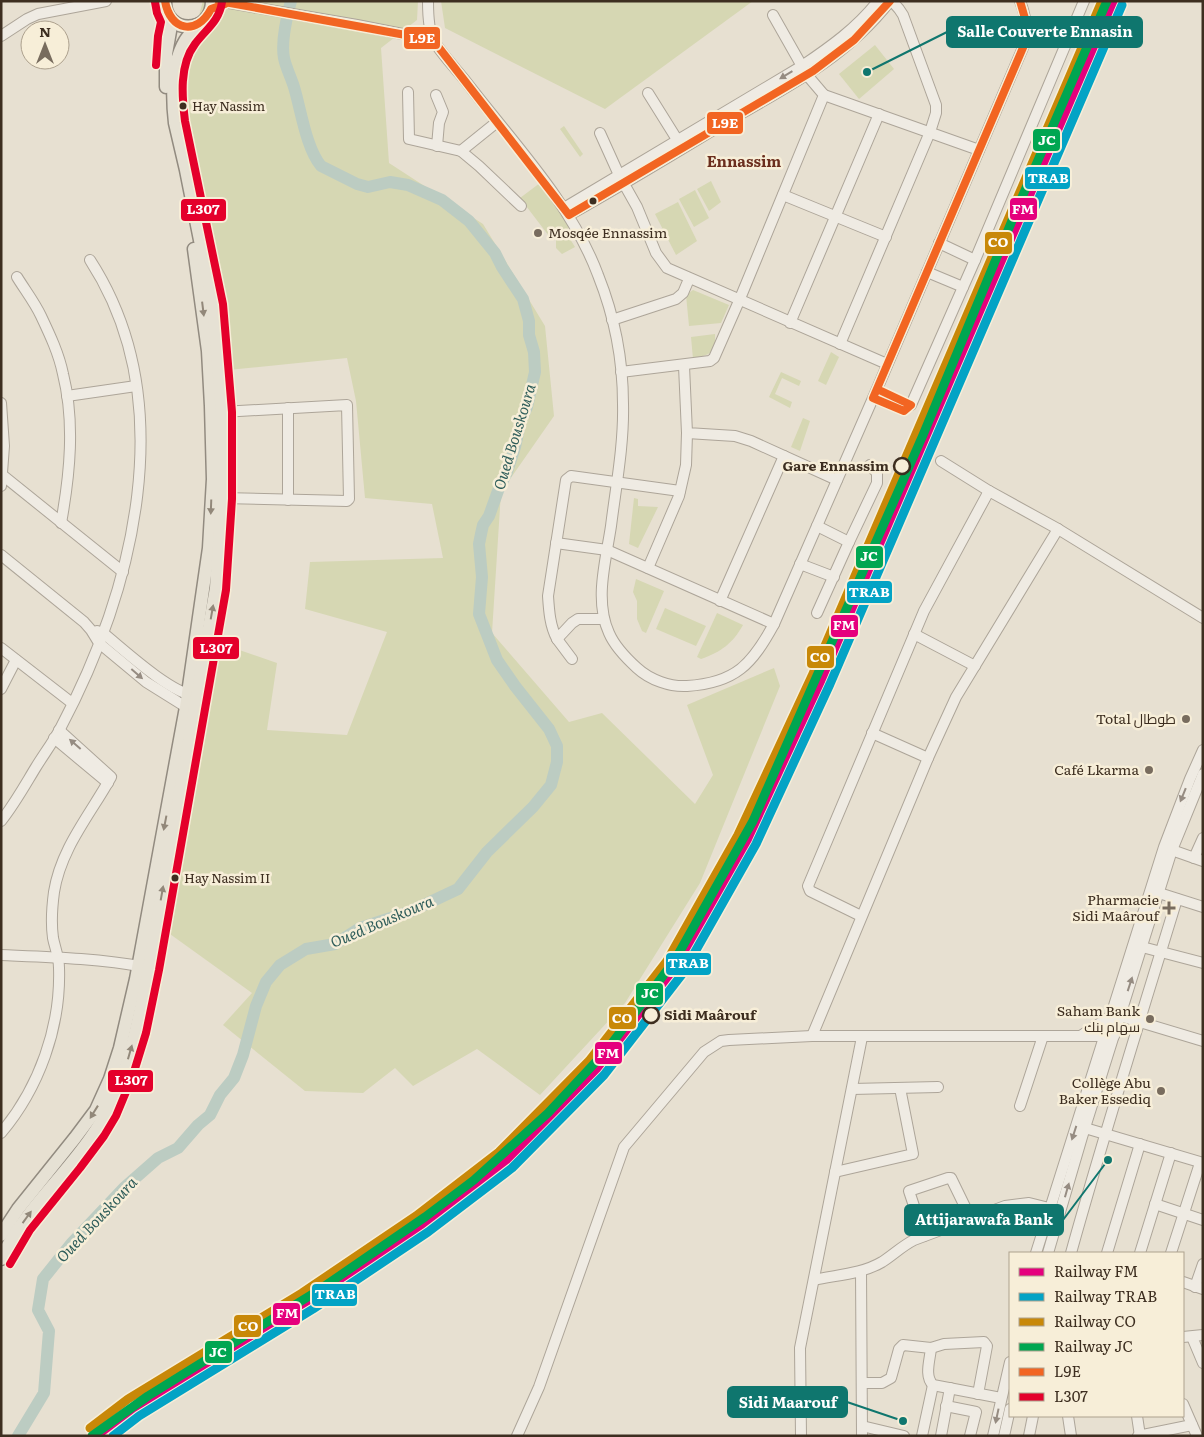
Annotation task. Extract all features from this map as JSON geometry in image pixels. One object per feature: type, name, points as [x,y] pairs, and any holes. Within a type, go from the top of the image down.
[{"type":"main road","points":[[165,1],[166,10],[172,20],[183,26],[197,25]]},
{"type":"main road","points":[[1,1259],[28,1215],[96,1131],[123,1075],[139,1019],[144,967],[192,702],[216,588],[222,498],[222,412],[216,333],[211,290],[174,112],[173,84],[179,54],[185,41],[197,25],[206,19],[216,4]]},
{"type":"main road","points":[[172,20],[166,54],[167,118],[200,281],[208,351],[211,406],[212,479],[209,548],[192,702]]},
{"type":"main road","points":[[1,1235],[18,1209],[96,1110],[110,1079],[144,967]]},
{"type":"street","points":[[1,36],[38,14],[106,1]]},
{"type":"street","points":[[428,1],[433,40],[567,212],[588,250],[598,274],[612,320],[621,372],[623,422],[602,589],[604,619],[608,633],[616,646],[640,671],[669,685],[684,686],[702,685],[719,681],[736,673],[749,662],[760,648],[774,624],[1025,43],[1027,23],[1020,1]]},
{"type":"street","points":[[622,179],[678,141],[805,70],[858,23],[878,1]]},
{"type":"street","points":[[567,212],[853,42],[891,1],[895,3],[903,15],[936,105],[936,113],[930,132],[840,344]]},
{"type":"street","points":[[910,405],[975,260],[1084,1]]},
{"type":"street","points":[[216,4],[308,16],[433,40]]},
{"type":"street","points":[[773,15],[805,70],[824,95],[979,150]]},
{"type":"street","points":[[408,92],[409,139],[461,151],[521,206]]},
{"type":"street","points":[[648,93],[678,141]]},
{"type":"street","points":[[436,95],[443,112],[439,123],[437,146]]},
{"type":"street","points":[[621,372],[705,363],[714,358],[740,301],[824,95]]},
{"type":"street","points":[[790,323],[879,114]]},
{"type":"street","points":[[461,151],[497,122]]},
{"type":"street","points":[[600,133],[638,207],[661,262],[667,268],[887,364]]},
{"type":"street","points":[[783,195],[886,237]]},
{"type":"street","points":[[939,243],[975,260]]},
{"type":"street","points":[[2,822],[57,734],[99,643],[123,572],[137,502],[140,451],[136,386],[130,349],[102,278],[90,260]]},
{"type":"street","points":[[927,272],[962,287]]},
{"type":"street","points":[[17,277],[40,314],[63,373],[70,430],[69,464],[61,523]]},
{"type":"street","points":[[612,320],[676,299],[682,293],[689,279]]},
{"type":"street","points":[[648,568],[680,491],[686,465],[687,433],[684,366]]},
{"type":"street","points":[[67,396],[136,386]]},
{"type":"street","points":[[1,403],[4,426],[2,478],[123,572]]},
{"type":"street","points":[[222,412],[347,405],[349,499],[347,501],[222,498]]},
{"type":"street","points":[[288,408],[288,500]]},
{"type":"street","points":[[687,433],[735,436],[751,441],[837,480]]},
{"type":"street","points":[[720,601],[784,456]]},
{"type":"street","points":[[941,461],[989,491],[1058,529],[1203,618]]},
{"type":"street","points":[[818,613],[877,483],[877,473],[870,465]]},
{"type":"street","points":[[572,659],[557,639],[553,630],[548,596],[568,477],[680,491]]},
{"type":"street","points":[[862,916],[810,892],[808,886],[935,587],[989,491]]},
{"type":"street","points":[[817,526],[849,542]]},
{"type":"street","points":[[812,1036],[928,758],[956,697],[1058,529]]},
{"type":"street","points":[[556,543],[607,550],[774,624]]},
{"type":"street","points":[[1,556],[92,630],[99,643],[153,687],[192,702]]},
{"type":"street","points":[[800,564],[834,577]]},
{"type":"street","points":[[557,639],[578,619],[604,619]]},
{"type":"street","points":[[92,630],[103,633],[192,702]]},
{"type":"street","points":[[914,634],[975,666]]},
{"type":"street","points":[[1,648],[72,703]]},
{"type":"street","points":[[1,690],[16,660]]},
{"type":"street","points":[[872,733],[928,758]]},
{"type":"street","points":[[1,1133],[28,1093],[46,1053],[57,1009],[59,957],[53,937],[52,915],[54,892],[60,870],[75,836],[108,783],[57,734]]},
{"type":"street","points":[[1048,1252],[1085,1128],[1115,1016],[1186,788],[1202,756]]},
{"type":"street","points":[[1081,1036],[1115,1016],[1142,947],[1159,893],[1168,849],[1203,774]]},
{"type":"street","points":[[1168,849],[1198,859],[1203,838]]},
{"type":"street","points":[[1159,893],[1203,907]]},
{"type":"street","points":[[1071,1252],[1104,1134],[1177,899]]},
{"type":"street","points":[[1142,947],[1202,961]]},
{"type":"street","points":[[1,954],[59,957],[144,967]]},
{"type":"street","points":[[1115,1016],[1203,1041]]},
{"type":"street","points":[[517,1436],[539,1387],[620,1157],[629,1139],[694,1062],[712,1045],[729,1040],[812,1036],[1109,1036]]},
{"type":"street","points":[[1020,1106],[1043,1036]]},
{"type":"street","points":[[1036,1252],[1049,1208],[1109,1036]]},
{"type":"street","points":[[800,1436],[800,1348],[862,1037]]},
{"type":"street","points":[[852,1089],[938,1087]]},
{"type":"street","points":[[836,1172],[913,1154],[900,1088]]},
{"type":"street","points":[[1085,1128],[1202,1163],[1171,1252]]},
{"type":"street","points":[[1107,1252],[1140,1144]]},
{"type":"street","points":[[1140,1252],[1171,1153]]},
{"type":"street","points":[[924,1236],[909,1191],[951,1178],[971,1218]]},
{"type":"street","points":[[814,1280],[861,1271],[882,1262],[904,1245],[1005,1206],[1029,1203],[1049,1208]]},
{"type":"street","points":[[1155,1204],[1203,1220]]},
{"type":"street","points":[[1184,1285],[1199,1288],[1203,1264]]},
{"type":"street","points":[[861,1271],[862,1431],[904,1436]]},
{"type":"street","points":[[1203,1335],[1187,1337],[1203,1363]]},
{"type":"street","points":[[862,1383],[882,1383],[891,1378],[899,1349],[903,1345],[931,1348],[944,1344],[986,1342],[987,1346],[978,1394]]},
{"type":"street","points":[[931,1348],[928,1378],[933,1385],[1001,1398]]},
{"type":"street","points":[[993,1436],[1009,1366]]},
{"type":"street","points":[[923,1436],[933,1385]]},
{"type":"street","points":[[941,1436],[950,1388]]},
{"type":"street","points":[[946,1406],[976,1412],[970,1436]]},
{"type":"street","points":[[1184,1406],[1197,1436]]},
{"type":"street","points":[[1004,1436],[1009,1414]]},
{"type":"street","points":[[1029,1436],[1033,1417]]},
{"type":"street","points":[[1068,1417],[1071,1436]]},
{"type":"street","points":[[1136,1417],[1139,1436],[1192,1425]]},
{"type":"green space","points":[[203,1],[418,1],[417,20],[381,48],[389,163],[483,224],[545,326],[554,416],[501,492],[492,633],[569,722],[602,713],[695,804],[713,775],[687,705],[774,668],[780,686],[700,883],[625,1003],[540,1095],[477,1049],[413,1086],[395,1068],[363,1093],[305,1091],[223,1025],[252,993],[163,929],[219,643],[277,663],[267,730],[347,735],[387,632],[305,609],[310,562],[443,558],[432,504],[365,498],[356,401],[347,358],[228,370],[179,88]]},
{"type":"green space","points":[[441,1],[753,1],[605,109],[445,28]]},
{"type":"green space","points":[[875,45],[894,69],[859,99],[839,74]]},
{"type":"green space","points":[[564,126],[583,154],[580,157],[560,129]]},
{"type":"green space","points":[[711,181],[721,202],[709,211],[697,189]]},
{"type":"green space","points":[[540,183],[572,225],[565,231],[575,247],[562,254],[556,248],[556,237],[552,240],[520,198]]},
{"type":"green space","points":[[695,190],[709,218],[694,227],[679,199]]},
{"type":"green space","points":[[678,202],[697,241],[676,255],[655,214]]},
{"type":"green space","points":[[693,290],[729,305],[721,323],[689,326],[686,295]]},
{"type":"green space","points":[[715,334],[714,346],[711,352],[693,359],[691,337]]},
{"type":"green space","points":[[831,352],[839,357],[826,385],[818,381]]},
{"type":"green space","points":[[781,372],[801,381],[799,386],[782,378],[775,394],[792,402],[790,408],[769,397]]},
{"type":"green space","points":[[803,418],[810,421],[800,451],[791,447]]},
{"type":"green space","points":[[634,498],[638,499],[638,506],[658,507],[638,548],[629,544]]},
{"type":"green space","points":[[636,579],[664,591],[646,633],[642,631],[637,619],[637,601],[633,592]]},
{"type":"green space","points":[[665,608],[706,626],[696,646],[656,629]]},
{"type":"green space","points":[[717,613],[743,625],[726,646],[701,659],[697,657]]},
{"type":"waterway","name":"Oued Bouskoura","points":[[18,1436],[44,1393],[49,1331],[38,1310],[43,1279],[71,1244],[125,1187],[158,1158],[178,1148],[198,1125],[210,1115],[220,1095],[234,1078],[243,1055],[256,1006],[266,982],[280,965],[306,949],[335,944],[360,928],[409,912],[458,889],[487,852],[533,807],[551,785],[557,762],[557,746],[549,729],[497,660],[479,614],[482,577],[479,544],[483,525],[489,516],[507,472],[521,420],[527,407],[535,372],[534,352],[529,335],[529,321],[523,299],[495,253],[469,221],[442,200],[408,185],[390,182],[368,187],[357,184],[321,166],[311,149],[284,58],[284,37],[291,1]]},
{"type":"rail line","name":"CO","points":[[90,1428],[128,1399],[302,1293],[416,1216],[499,1152],[589,1061],[667,961],[738,835],[812,676],[1102,1]]},
{"type":"rail line","name":"JC","points":[[92,1436],[148,1396],[319,1290],[425,1217],[474,1180],[548,1113],[606,1051],[675,960],[753,821],[923,435],[1016,211],[1107,1]]},
{"type":"rail line","name":"FM","points":[[96,1436],[133,1408],[307,1301],[422,1224],[506,1160],[597,1068],[675,967],[747,840],[821,680],[1113,1]]},
{"type":"rail line","name":"TRAB","points":[[113,1436],[139,1416],[313,1309],[428,1232],[512,1168],[604,1075],[683,973],[756,844],[830,684],[1122,5]]},
{"type":"transit line","name":"L9E","points":[[165,1],[172,19],[178,24],[185,26],[199,23],[211,9],[225,4]]},
{"type":"transit line","name":"L9E","points":[[219,1],[433,40],[569,215],[813,71],[854,40],[890,1]]},
{"type":"transit line","name":"L9E","points":[[877,389],[911,405],[904,411],[873,398],[1025,43],[1026,22],[1020,1]]},
{"type":"transit line","name":"L307","points":[[155,2],[161,22],[156,65]]},
{"type":"transit line","name":"L307","points":[[10,1264],[30,1230],[104,1136],[116,1116],[133,1075],[146,1033],[159,970],[226,590],[232,499],[232,412],[223,304],[185,121],[183,102],[183,81],[186,62],[195,44],[215,20],[222,2]]},
{"type":"place","name":"Salle Couverte Ennasin","points":[[867,72]]},
{"type":"place","name":"Hay Nassim","points":[[183,106]]},
{"type":"place","name":"Mosqée Ennassim","points":[[538,233]]},
{"type":"place","name":"Gare Ennassim","points":[[902,466]]},
{"type":"place","name":"Total طوطال","points":[[1186,719]]},
{"type":"place","name":"Café Lkarma","points":[[1149,770]]},
{"type":"place","name":"Hay Nassim II","points":[[175,878]]},
{"type":"place","name":"Pharmacie Sidi Maârouf","points":[[1169,908]]},
{"type":"place","name":"Sidi Maârouf","points":[[651,1015]]},
{"type":"place","name":"Saham Bank سهام بنك","points":[[1150,1019]]},
{"type":"place","name":"Collège Abu Baker Essediq","points":[[1161,1091]]},
{"type":"place","name":"Attijarawafa Bank","points":[[1108,1160]]},
{"type":"place","name":"Sidi Maarouf","points":[[903,1421]]},
{"type":"district","name":"Ennassim","points":[[744,162]]}]
